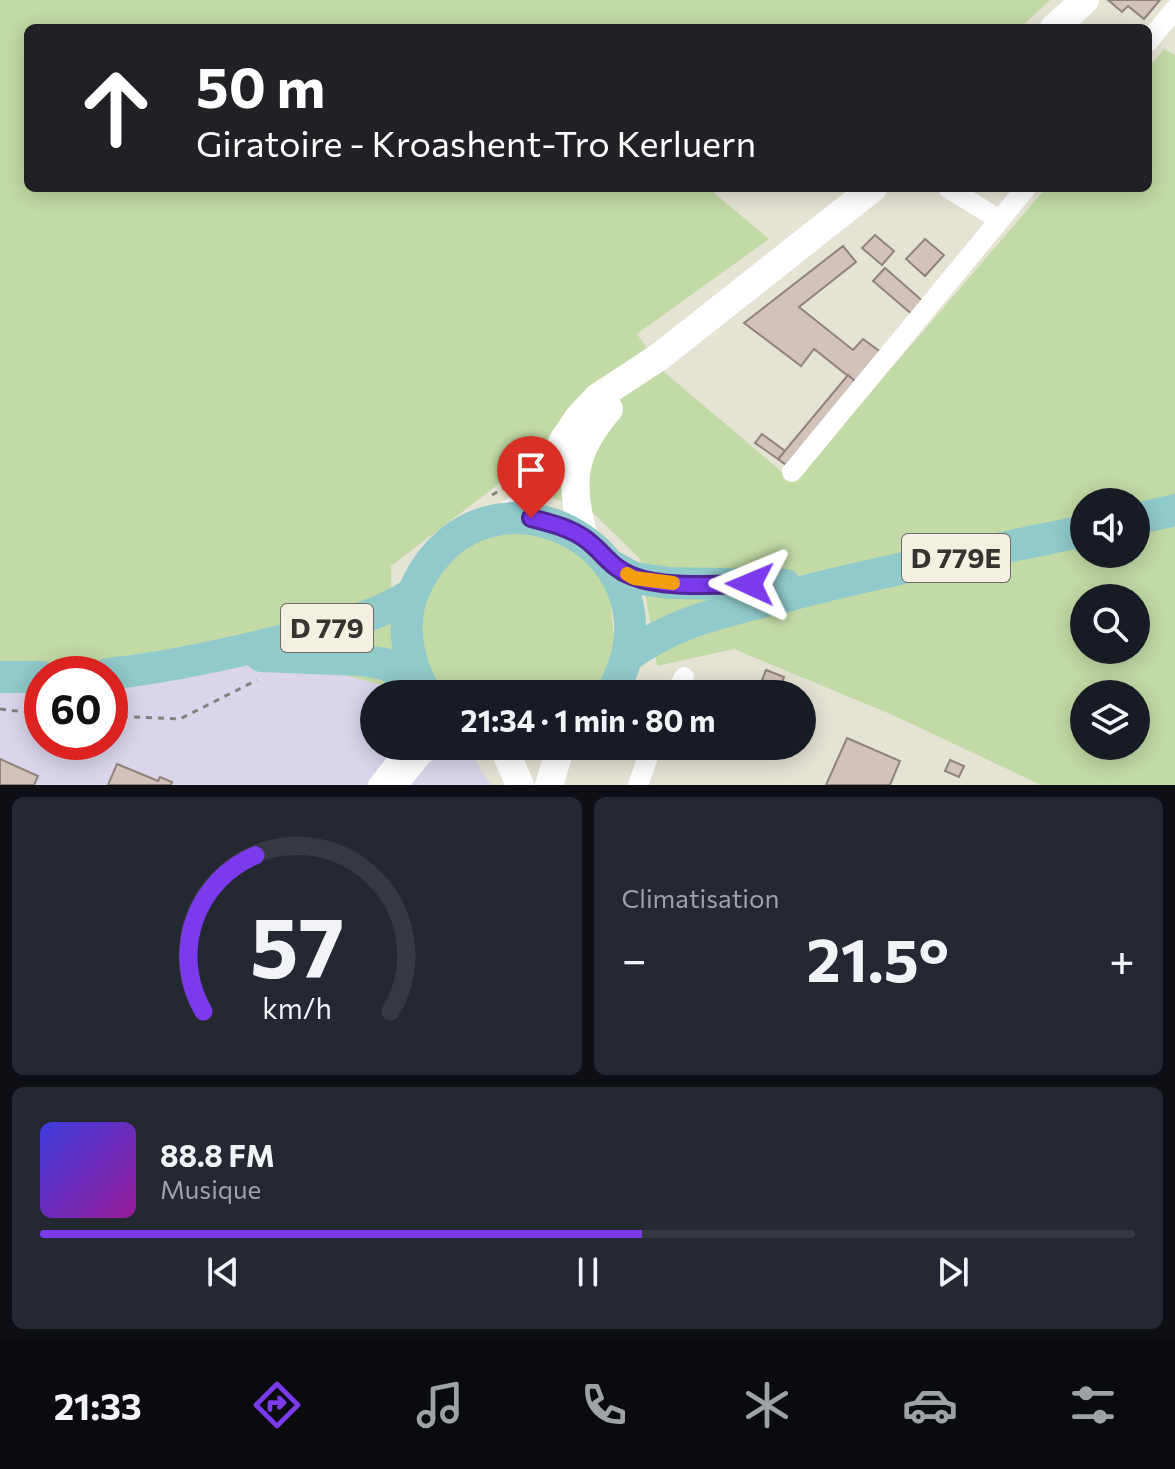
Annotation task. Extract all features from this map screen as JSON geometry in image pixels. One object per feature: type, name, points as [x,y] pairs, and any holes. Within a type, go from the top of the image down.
[{"type":"main road","points":[[1058,24],[1085,0]]},
{"type":"main road","points":[[418,677],[406,625],[412,594],[426,566],[447,543],[473,527],[503,518],[525,505],[539,487],[564,439],[598,397],[659,357],[868,192]]},
{"type":"main road","points":[[584,538],[573,484],[577,464],[589,436],[606,412],[659,357]]},
{"type":"main road","points":[[1150,516],[1175,510]]},
{"type":"main road","points":[[503,518],[531,518],[559,525],[584,538],[617,577],[629,612],[631,634],[628,656],[617,680]]},
{"type":"main road","name":"D 779E","points":[[628,656],[678,625],[828,585],[1070,534]]},
{"type":"main road","name":"D 779E","points":[[617,577],[669,583],[828,585]]},
{"type":"main road","name":"D 779","points":[[254,663],[388,609],[412,594]]},
{"type":"main road","name":"D 779","points":[[128,672],[254,663],[362,660],[385,664],[418,677]]},
{"type":"main road","points":[[0,677],[24,677]]},
{"type":"main road","points":[[509,760],[520,785]]},
{"type":"main road","points":[[549,785],[557,760]]},
{"type":"street","points":[[1152,37],[1175,9]]},
{"type":"street","points":[[954,192],[1000,220]]},
{"type":"street","points":[[792,472],[1023,192]]},
{"type":"street","points":[[378,785],[398,760]]},
{"type":"street","points":[[398,785],[418,760]]},
{"type":"street","points":[[638,785],[647,760]]},
{"type":"path","points":[[128,717],[180,719],[254,663]]},
{"type":"path","points":[[0,709],[24,712]]},
{"type":"shaded area","points":[[212,641],[363,680],[360,680],[360,760],[475,760],[491,785],[0,785],[0,662],[24,660],[24,760],[128,760],[128,656],[61,656]]},
{"type":"green space","points":[[0,0],[1050,0],[1024,24],[24,24],[24,192],[713,192],[769,239],[637,334],[664,372],[794,482],[1043,192],[1152,192],[1152,63],[1164,49],[1175,55],[1175,785],[1041,785],[895,716],[816,683],[816,680],[808,680],[734,649],[657,666],[640,559],[589,509],[500,483],[391,566],[394,680],[363,680],[212,641],[142,659],[128,660],[128,656],[24,656],[24,664],[0,662]]},
{"type":"green space","points":[[533,532],[578,552],[597,568],[608,590],[614,637],[613,655],[602,680],[435,680],[433,677],[425,656],[422,635],[430,592],[440,572],[454,556],[472,544],[502,535]]},
{"type":"building","points":[[1108,0],[1160,0],[1144,19],[1128,6],[1122,12]]},
{"type":"building","points":[[875,235],[894,251],[882,265],[862,248]]},
{"type":"building","points":[[925,239],[944,255],[925,276],[906,259]]},
{"type":"building","points":[[843,246],[856,262],[799,307],[853,350],[863,339],[882,353],[857,383],[814,349],[801,366],[744,323]]},
{"type":"building","points":[[885,268],[925,303],[914,316],[873,281]]},
{"type":"building","points":[[848,375],[857,383],[786,465],[778,459]]},
{"type":"building","points":[[762,434],[785,451],[778,459],[755,443]]},
{"type":"building","points":[[766,670],[784,677],[783,680],[762,680]]},
{"type":"building","points":[[847,738],[900,761],[890,785],[826,785]]},
{"type":"building","points":[[0,759],[38,776],[34,785],[0,785]]},
{"type":"building","points":[[950,760],[964,766],[959,777],[945,771]]},
{"type":"building","points":[[117,764],[158,781],[160,777],[172,782],[171,785],[108,785]]},
{"type":"slow traffic","points":[[627,574],[634,578],[673,583]]},
{"type":"route","points":[[531,518],[559,525],[584,538],[610,565],[634,578],[669,583],[750,584]]}]
